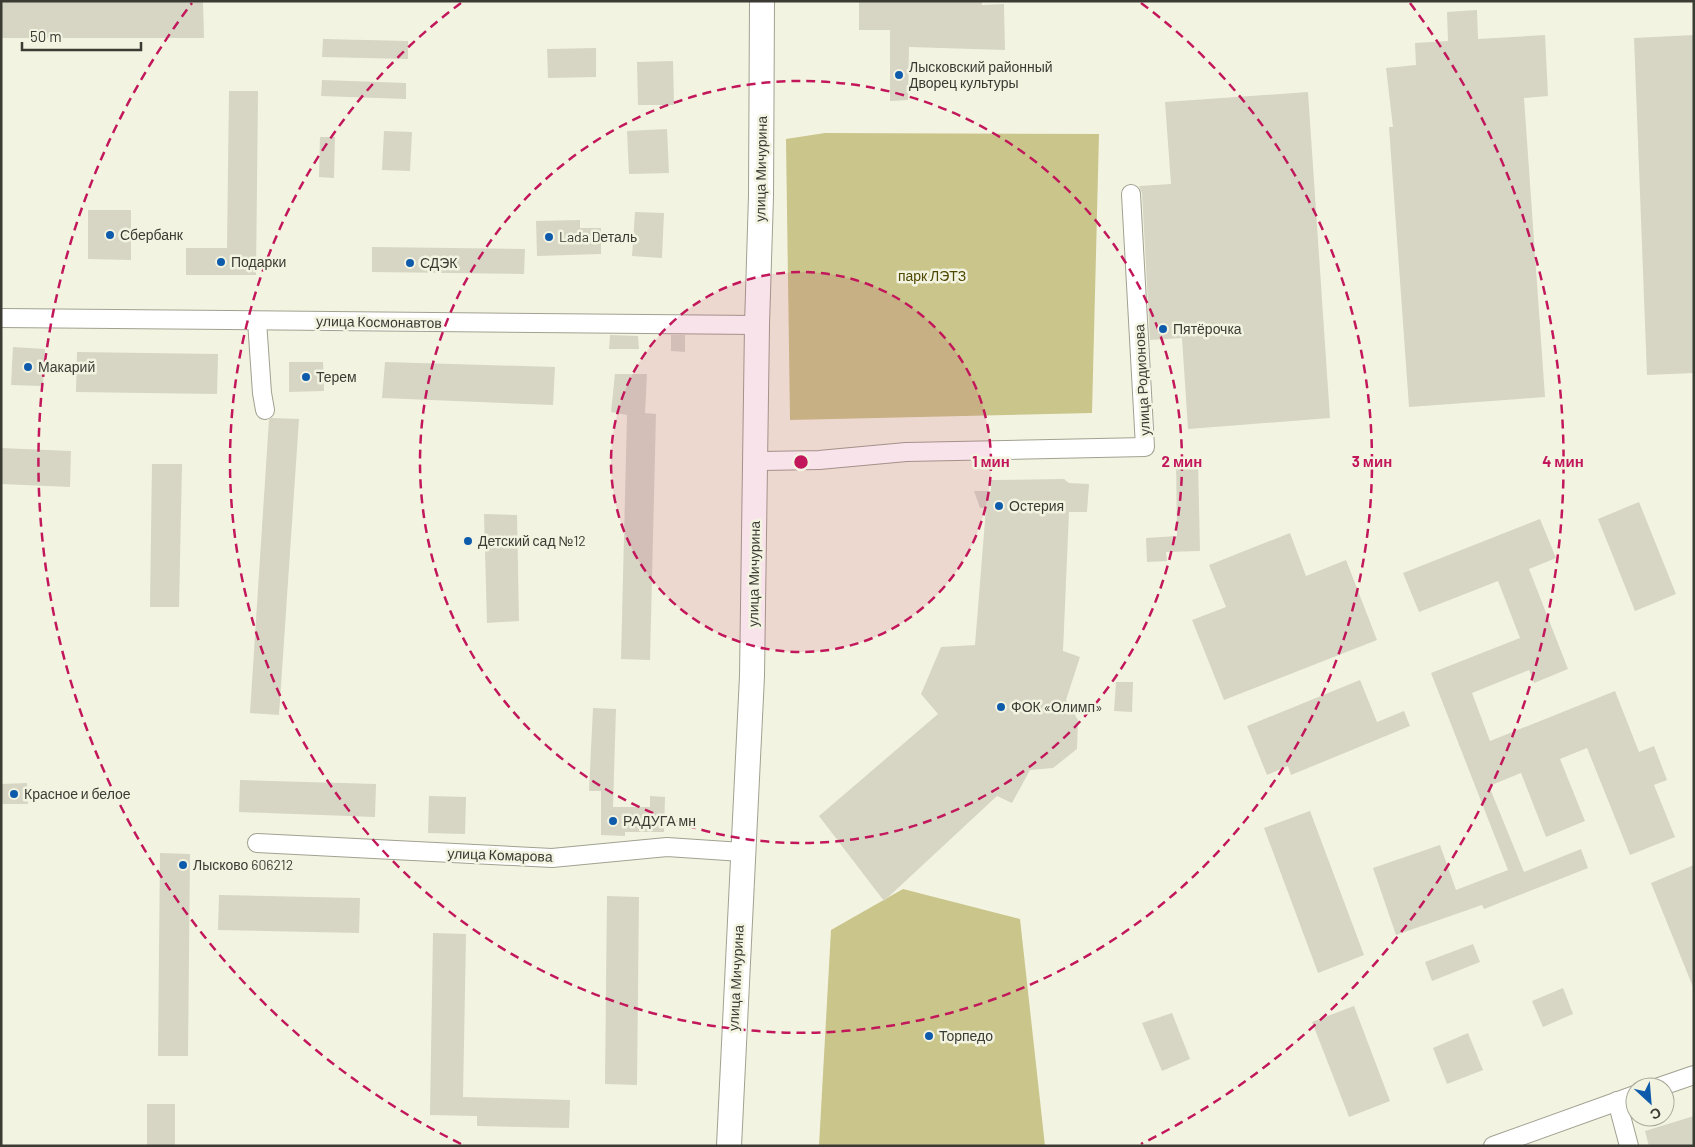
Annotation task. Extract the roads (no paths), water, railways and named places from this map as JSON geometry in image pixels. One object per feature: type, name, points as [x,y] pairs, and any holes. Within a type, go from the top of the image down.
[{"type":"main road","name":"улица Мичурина","points":[[729,1146],[752,676],[757,325],[762,196],[762,1]]},
{"type":"street","name":"улица Родионова","points":[[756,461],[819,460],[906,452],[1145,447],[1131,194]]},
{"type":"street","name":"улица Космонавтов","points":[[1,318],[757,325]]},
{"type":"street","points":[[257,320],[262,393],[266,410]]},
{"type":"street","name":"улица Комарова","points":[[257,843],[552,858],[667,847],[742,852]]},
{"type":"street","points":[[1675,1082],[1694,1075]]},
{"type":"street","points":[[1493,1146],[1625,1098]]},
{"type":"street","points":[[1617,1101],[1629,1146]]},
{"type":"place","name":"Лысковский районный Дворец культуры","points":[[899,75]]},
{"type":"place","name":"Сбербанк","points":[[110,235]]},
{"type":"place","name":"Lada Dеталь","points":[[549,237]]},
{"type":"place","name":"Подарки","points":[[221,262]]},
{"type":"place","name":"СДЭК","points":[[410,263]]},
{"type":"place","name":"Пятёрочка","points":[[1163,329]]},
{"type":"place","name":"Макарий","points":[[28,367]]},
{"type":"place","name":"Терем","points":[[306,377]]},
{"type":"place","name":"Остерия","points":[[999,506]]},
{"type":"place","name":"Детский сад №12","points":[[468,541]]},
{"type":"place","name":"ФОК «Олимп»","points":[[1001,707]]},
{"type":"place","name":"Красное и белое","points":[[14,794]]},
{"type":"place","name":"РАДУГА мн","points":[[613,821]]},
{"type":"place","name":"Лысково 606212","points":[[183,865]]},
{"type":"place","name":"Торпедо","points":[[929,1036]]},
{"type":"park label","name":"парк ЛЭТЗ","points":[[932,276]]}]
